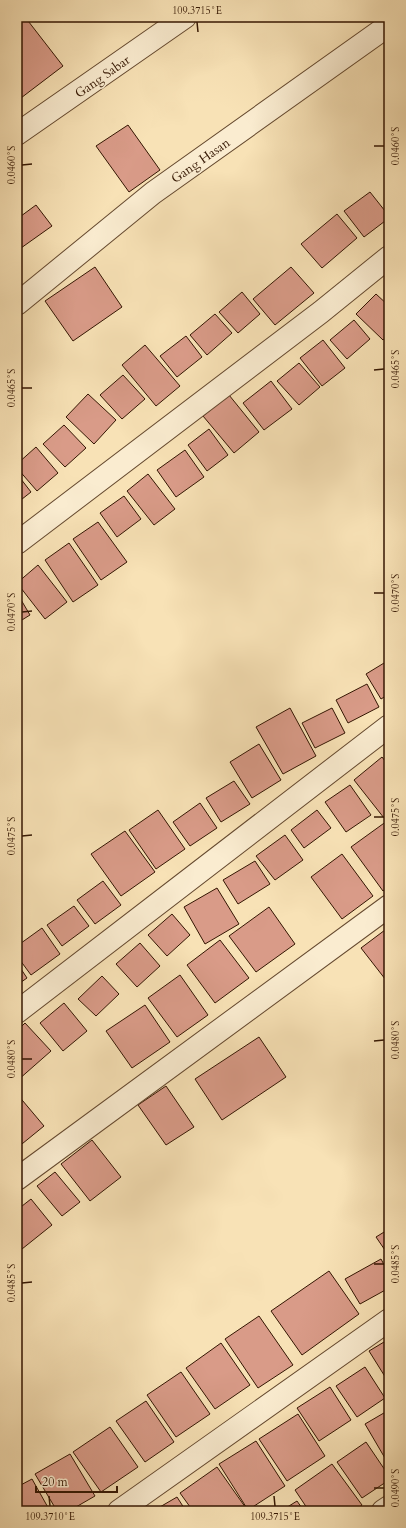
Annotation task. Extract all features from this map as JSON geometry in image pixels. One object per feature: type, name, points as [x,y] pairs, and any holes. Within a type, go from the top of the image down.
[{"type":"street","name":"Gang Sabar","points":[[17,134],[186,17]]},
{"type":"street","name":"Gang Hasan","points":[[17,304],[153,193],[389,25]]},
{"type":"street","points":[[17,543],[321,312],[389,257]]},
{"type":"street","points":[[17,1012],[389,726]]},
{"type":"street","points":[[17,1179],[389,906]]},
{"type":"street","points":[[119,1511],[389,1320]]},
{"type":"street","points":[[383,1511],[389,1507]]},
{"type":"building","points":[[17,17],[25,17],[63,66],[17,101]]},
{"type":"building","points":[[128,125],[160,170],[129,192],[96,146]]},
{"type":"building","points":[[370,192],[389,218],[364,237],[344,211]]},
{"type":"building","points":[[36,205],[52,226],[21,248],[17,243],[17,219]]},
{"type":"building","points":[[337,214],[357,238],[322,268],[301,244]]},
{"type":"building","points":[[95,267],[122,307],[73,341],[45,301]]},
{"type":"building","points":[[291,267],[314,293],[275,325],[253,299]]},
{"type":"building","points":[[242,292],[260,314],[238,333],[219,312]]},
{"type":"building","points":[[376,294],[389,306],[389,335],[383,340],[356,314]]},
{"type":"building","points":[[215,314],[232,333],[207,355],[190,335]]},
{"type":"building","points":[[354,320],[370,339],[347,359],[330,340]]},
{"type":"building","points":[[186,336],[202,357],[177,377],[160,356]]},
{"type":"building","points":[[323,340],[345,368],[322,386],[300,358]]},
{"type":"building","points":[[145,345],[180,386],[156,406],[122,365]]},
{"type":"building","points":[[299,363],[320,387],[299,405],[277,381]]},
{"type":"building","points":[[123,375],[145,399],[122,419],[100,395]]},
{"type":"building","points":[[271,381],[292,409],[264,430],[243,403]]},
{"type":"building","points":[[88,394],[116,420],[94,444],[66,417]]},
{"type":"building","points":[[229,395],[259,432],[234,453],[203,416]]},
{"type":"building","points":[[64,425],[86,448],[65,467],[43,444]]},
{"type":"building","points":[[209,429],[228,455],[207,471],[188,445]]},
{"type":"building","points":[[36,447],[58,473],[37,491],[17,468],[17,464]]},
{"type":"building","points":[[185,450],[204,477],[176,497],[157,470]]},
{"type":"building","points":[[17,474],[31,492],[17,503]]},
{"type":"building","points":[[148,474],[175,509],[154,525],[127,491]]},
{"type":"building","points":[[124,496],[141,519],[117,537],[100,513]]},
{"type":"building","points":[[98,522],[127,562],[101,580],[73,539]]},
{"type":"building","points":[[69,543],[98,585],[73,602],[45,560]]},
{"type":"building","points":[[38,565],[67,602],[45,619],[17,583]]},
{"type":"building","points":[[17,593],[30,615],[17,623]]},
{"type":"building","points":[[389,660],[389,694],[381,699],[366,674]]},
{"type":"building","points":[[367,684],[379,707],[348,723],[336,700]]},
{"type":"building","points":[[290,708],[316,756],[283,774],[256,727]]},
{"type":"building","points":[[332,708],[345,733],[315,748],[302,723]]},
{"type":"building","points":[[259,744],[281,780],[252,798],[230,762]]},
{"type":"building","points":[[382,757],[389,766],[389,814],[384,818],[354,780]]},
{"type":"building","points":[[234,781],[250,804],[221,822],[206,798]]},
{"type":"building","points":[[350,785],[371,815],[346,832],[325,802]]},
{"type":"building","points":[[200,803],[217,828],[190,846],[173,822]]},
{"type":"building","points":[[158,810],[185,849],[156,869],[129,830]]},
{"type":"building","points":[[317,810],[331,828],[304,848],[291,830]]},
{"type":"building","points":[[387,821],[389,823],[389,887],[383,891],[351,847]]},
{"type":"building","points":[[125,831],[155,872],[121,896],[91,854]]},
{"type":"building","points":[[285,835],[303,860],[275,880],[256,856]]},
{"type":"building","points":[[342,854],[373,896],[342,919],[311,877]]},
{"type":"building","points":[[255,861],[270,884],[238,904],[223,880]]},
{"type":"building","points":[[103,881],[121,905],[95,924],[77,900]]},
{"type":"building","points":[[217,888],[239,924],[205,944],[184,907]]},
{"type":"building","points":[[74,906],[89,926],[62,946],[47,925]]},
{"type":"building","points":[[269,907],[295,944],[256,972],[229,936]]},
{"type":"building","points":[[172,914],[190,935],[167,956],[148,935]]},
{"type":"building","points":[[389,927],[389,984],[361,948]]},
{"type":"building","points":[[42,928],[60,954],[31,975],[17,956],[17,946]]},
{"type":"building","points":[[220,940],[249,978],[215,1003],[187,965]]},
{"type":"building","points":[[140,943],[160,966],[137,987],[116,964]]},
{"type":"building","points":[[17,963],[27,978],[17,985]]},
{"type":"building","points":[[180,975],[208,1015],[177,1037],[148,998]]},
{"type":"building","points":[[102,976],[119,994],[96,1016],[78,999]]},
{"type":"building","points":[[64,1003],[87,1031],[63,1051],[40,1023]]},
{"type":"building","points":[[145,1005],[170,1042],[132,1068],[106,1031]]},
{"type":"building","points":[[25,1023],[51,1051],[18,1080],[17,1031]]},
{"type":"building","points":[[259,1037],[286,1077],[222,1120],[195,1079]]},
{"type":"building","points":[[166,1086],[194,1127],[166,1145],[138,1105]]},
{"type":"building","points":[[17,1094],[44,1126],[17,1148]]},
{"type":"building","points":[[92,1140],[121,1177],[90,1201],[61,1164]]},
{"type":"building","points":[[55,1172],[80,1202],[62,1216],[37,1186]]},
{"type":"building","points":[[31,1199],[52,1225],[17,1253],[17,1210]]},
{"type":"building","points":[[389,1229],[389,1256],[376,1237]]},
{"type":"building","points":[[381,1259],[389,1274],[389,1288],[360,1304],[345,1279]]},
{"type":"building","points":[[329,1271],[359,1314],[302,1355],[271,1311]]},
{"type":"building","points":[[259,1316],[293,1365],[258,1388],[225,1339]]},
{"type":"building","points":[[389,1339],[389,1383],[369,1351]]},
{"type":"building","points":[[221,1343],[250,1385],[215,1409],[186,1368]]},
{"type":"building","points":[[365,1367],[385,1398],[357,1417],[336,1386]]},
{"type":"building","points":[[181,1372],[210,1414],[176,1437],[147,1395]]},
{"type":"building","points":[[330,1387],[351,1420],[319,1441],[297,1408]]},
{"type":"building","points":[[146,1401],[174,1442],[145,1462],[116,1421]]},
{"type":"building","points":[[389,1410],[389,1465],[365,1424]]},
{"type":"building","points":[[298,1414],[325,1456],[287,1481],[259,1439]]},
{"type":"building","points":[[110,1427],[138,1467],[101,1492],[73,1452]]},
{"type":"building","points":[[256,1441],[285,1486],[248,1510],[219,1464]]},
{"type":"building","points":[[366,1442],[389,1476],[389,1480],[362,1498],[337,1462]]},
{"type":"building","points":[[70,1454],[95,1496],[69,1511],[57,1511],[35,1474]]},
{"type":"building","points":[[332,1464],[362,1505],[354,1511],[309,1511],[295,1490]]},
{"type":"building","points":[[217,1467],[248,1511],[193,1511],[180,1493]]},
{"type":"building","points":[[32,1479],[50,1511],[17,1511],[17,1487]]},
{"type":"building","points":[[177,1497],[186,1511],[153,1511]]},
{"type":"building","points":[[297,1501],[304,1511],[281,1511]]}]
